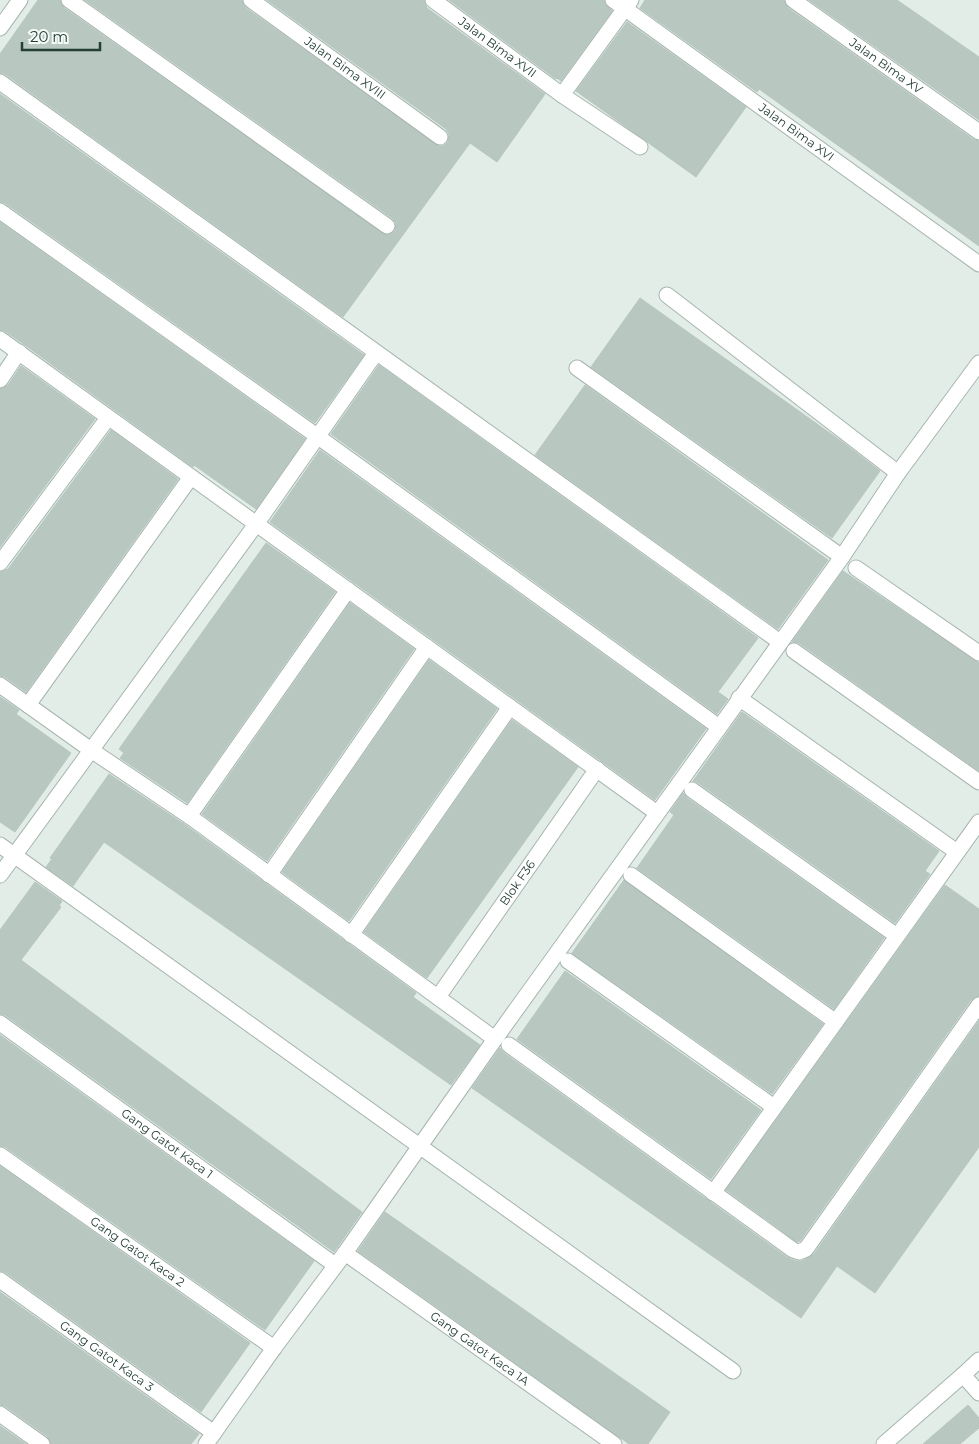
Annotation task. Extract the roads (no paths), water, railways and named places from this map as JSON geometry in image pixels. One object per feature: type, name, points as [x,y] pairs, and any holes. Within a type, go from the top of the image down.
[{"type":"street","points":[[0,28],[20,0]]},
{"type":"street","points":[[69,0],[387,226]]},
{"type":"street","name":"Jalan Bima XVIII","points":[[251,0],[440,137]]},
{"type":"street","name":"Jalan Bima XVII","points":[[433,0],[562,95],[640,147]]},
{"type":"street","name":"Jalan Bima XV","points":[[793,0],[979,132]]},
{"type":"street","points":[[562,95],[623,3]]},
{"type":"street","name":"Jalan Bima XVI","points":[[623,3],[979,264]]},
{"type":"street","points":[[0,82],[780,642]]},
{"type":"street","points":[[0,211],[317,436],[718,727]]},
{"type":"street","points":[[667,295],[898,473]]},
{"type":"street","points":[[0,339],[657,813]]},
{"type":"street","points":[[0,380],[19,352]]},
{"type":"street","points":[[0,875],[257,523],[376,352]]},
{"type":"street","points":[[210,1438],[421,1146],[502,1042],[657,813],[842,557],[898,473],[979,363]]},
{"type":"street","points":[[577,368],[842,557]]},
{"type":"street","points":[[0,564],[108,418]]},
{"type":"street","points":[[28,706],[191,476]]},
{"type":"street","points":[[856,568],[979,653]]},
{"type":"street","points":[[189,816],[348,590]]},
{"type":"street","points":[[270,875],[427,647]]},
{"type":"street","points":[[794,651],[979,782]]},
{"type":"street","points":[[0,685],[91,750],[189,816],[438,998],[793,1250],[803,1252],[979,1005]]},
{"type":"street","points":[[739,698],[957,852]]},
{"type":"street","points":[[351,934],[510,707]]},
{"type":"street","name":"Blok F36","points":[[438,998],[597,770]]},
{"type":"street","points":[[692,790],[897,936]]},
{"type":"street","points":[[713,1192],[979,822]]},
{"type":"street","points":[[0,844],[733,1371]]},
{"type":"street","points":[[631,875],[836,1022]]},
{"type":"street","points":[[568,961],[774,1107]]},
{"type":"street","name":"Gang Gatot Kaca 1","points":[[0,1023],[335,1265]]},
{"type":"street","name":"Gang Gatot Kaca 2","points":[[0,1155],[274,1348]]},
{"type":"street","name":"Gang Gatot Kaca 1A","points":[[345,1253],[614,1444]]},
{"type":"street","name":"Gang Gatot Kaca 3","points":[[0,1280],[210,1438]]},
{"type":"street","points":[[884,1444],[979,1360]]},
{"type":"street","points":[[962,1375],[979,1393]]},
{"type":"street","points":[[0,1414],[42,1444]]}]
